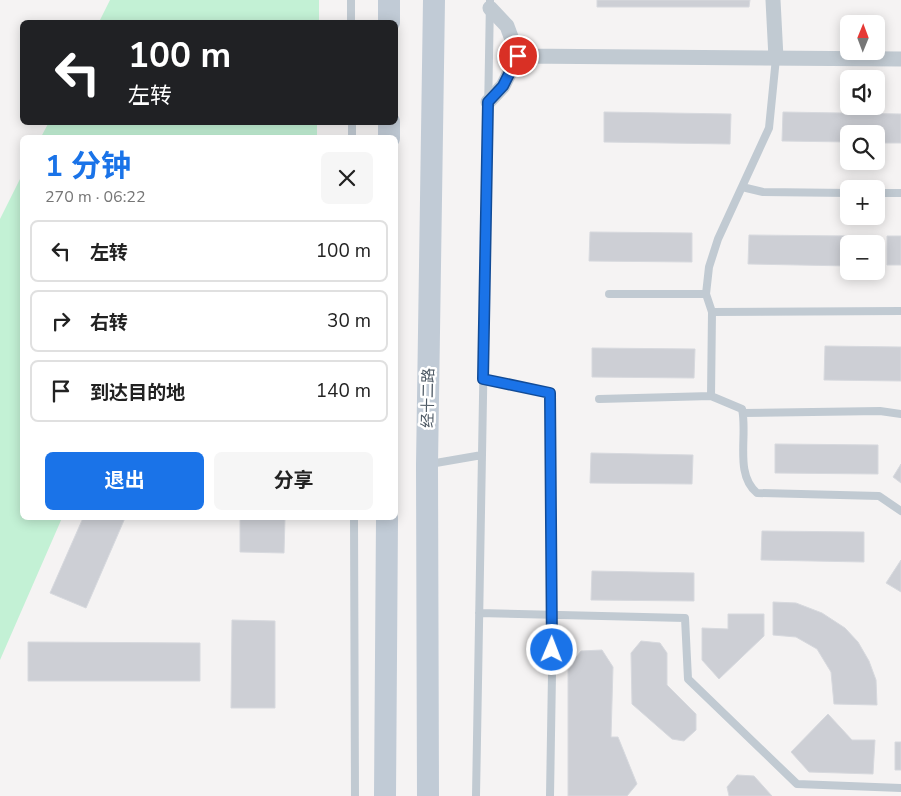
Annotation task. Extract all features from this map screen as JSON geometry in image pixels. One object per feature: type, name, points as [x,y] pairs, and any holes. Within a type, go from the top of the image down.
[{"type":"main road","points":[[389,20],[390,0]]},
{"type":"main road","name":"经十二路","points":[[428,796],[427,465],[434,0]]},
{"type":"main road","points":[[385,796],[387,520]]},
{"type":"street","points":[[774,0],[776,58]]},
{"type":"street","points":[[488,102],[503,86],[518,56],[507,26],[490,4]]},
{"type":"street","points":[[518,56],[901,59]]},
{"type":"lane","points":[[351,0],[351,20]]},
{"type":"lane","points":[[476,796],[490,4]]},
{"type":"lane","points":[[711,396],[712,312],[706,294],[709,267],[718,239],[768,128],[776,58]]},
{"type":"lane","points":[[742,187],[763,192],[840,193]]},
{"type":"lane","points":[[885,193],[901,193]]},
{"type":"lane","points":[[609,294],[706,294]]},
{"type":"lane","points":[[712,312],[901,311]]},
{"type":"lane","points":[[483,379],[550,393],[553,613],[550,796]]},
{"type":"lane","points":[[599,399],[711,396],[742,408],[744,414],[744,476],[749,486],[757,493],[879,496],[901,510]]},
{"type":"lane","points":[[744,414],[880,411],[901,414]]},
{"type":"lane","points":[[427,465],[482,455]]},
{"type":"lane","points":[[354,520],[355,796]]},
{"type":"lane","points":[[479,613],[553,613],[685,618],[688,679],[797,784],[901,788]]},
{"type":"green space","points":[[110,0],[319,0],[319,20],[100,20]]},
{"type":"green space","points":[[47,125],[317,125],[317,135],[42,135]]},
{"type":"green space","points":[[20,179],[20,520],[61,520],[0,660],[0,219]]},
{"type":"building","points":[[597,0],[750,0],[749,7],[597,7]]},
{"type":"building","points":[[604,112],[731,114],[730,144],[604,142]]},
{"type":"building","points":[[783,112],[840,113],[840,115],[901,114],[901,143],[885,143],[885,125],[840,125],[840,142],[782,141]]},
{"type":"building","points":[[590,232],[692,233],[692,262],[589,261]]},
{"type":"building","points":[[749,235],[840,236],[840,266],[748,264]]},
{"type":"building","points":[[887,236],[901,236],[901,265],[887,265]]},
{"type":"building","points":[[825,346],[901,347],[901,381],[824,380]]},
{"type":"building","points":[[592,348],[695,349],[694,378],[592,377]]},
{"type":"building","points":[[775,444],[878,445],[878,474],[775,473]]},
{"type":"building","points":[[591,453],[693,455],[692,484],[590,483]]},
{"type":"building","points":[[901,464],[901,483],[893,477]]},
{"type":"building","points":[[82,520],[124,520],[86,608],[50,593]]},
{"type":"building","points":[[240,520],[285,520],[284,553],[240,552]]},
{"type":"building","points":[[762,531],[864,532],[864,562],[761,560]]},
{"type":"building","points":[[901,560],[901,592],[886,583]]},
{"type":"building","points":[[592,571],[694,573],[694,601],[591,600]]},
{"type":"building","points":[[773,602],[796,603],[822,613],[845,628],[858,642],[869,661],[876,680],[877,705],[834,704],[831,672],[817,649],[796,637],[773,635]]},
{"type":"building","points":[[728,614],[764,614],[764,636],[719,679],[702,660],[702,628],[728,629]]},
{"type":"building","points":[[232,620],[275,621],[275,708],[231,708]]},
{"type":"building","points":[[641,641],[660,643],[667,653],[667,685],[696,714],[696,730],[684,741],[672,739],[632,704],[631,653]]},
{"type":"building","points":[[28,642],[200,643],[200,681],[28,681]]},
{"type":"building","points":[[602,650],[613,667],[611,737],[618,737],[637,784],[627,796],[568,796],[568,667],[581,651]]},
{"type":"building","points":[[828,714],[852,740],[875,740],[873,774],[809,772],[791,752]]},
{"type":"building","points":[[895,742],[901,742],[901,770],[895,770]]},
{"type":"building","points":[[737,775],[754,776],[772,796],[729,796],[727,787]]},
{"type":"route","points":[[518,56],[503,86],[488,102],[483,379],[550,393],[552,650]]}]
